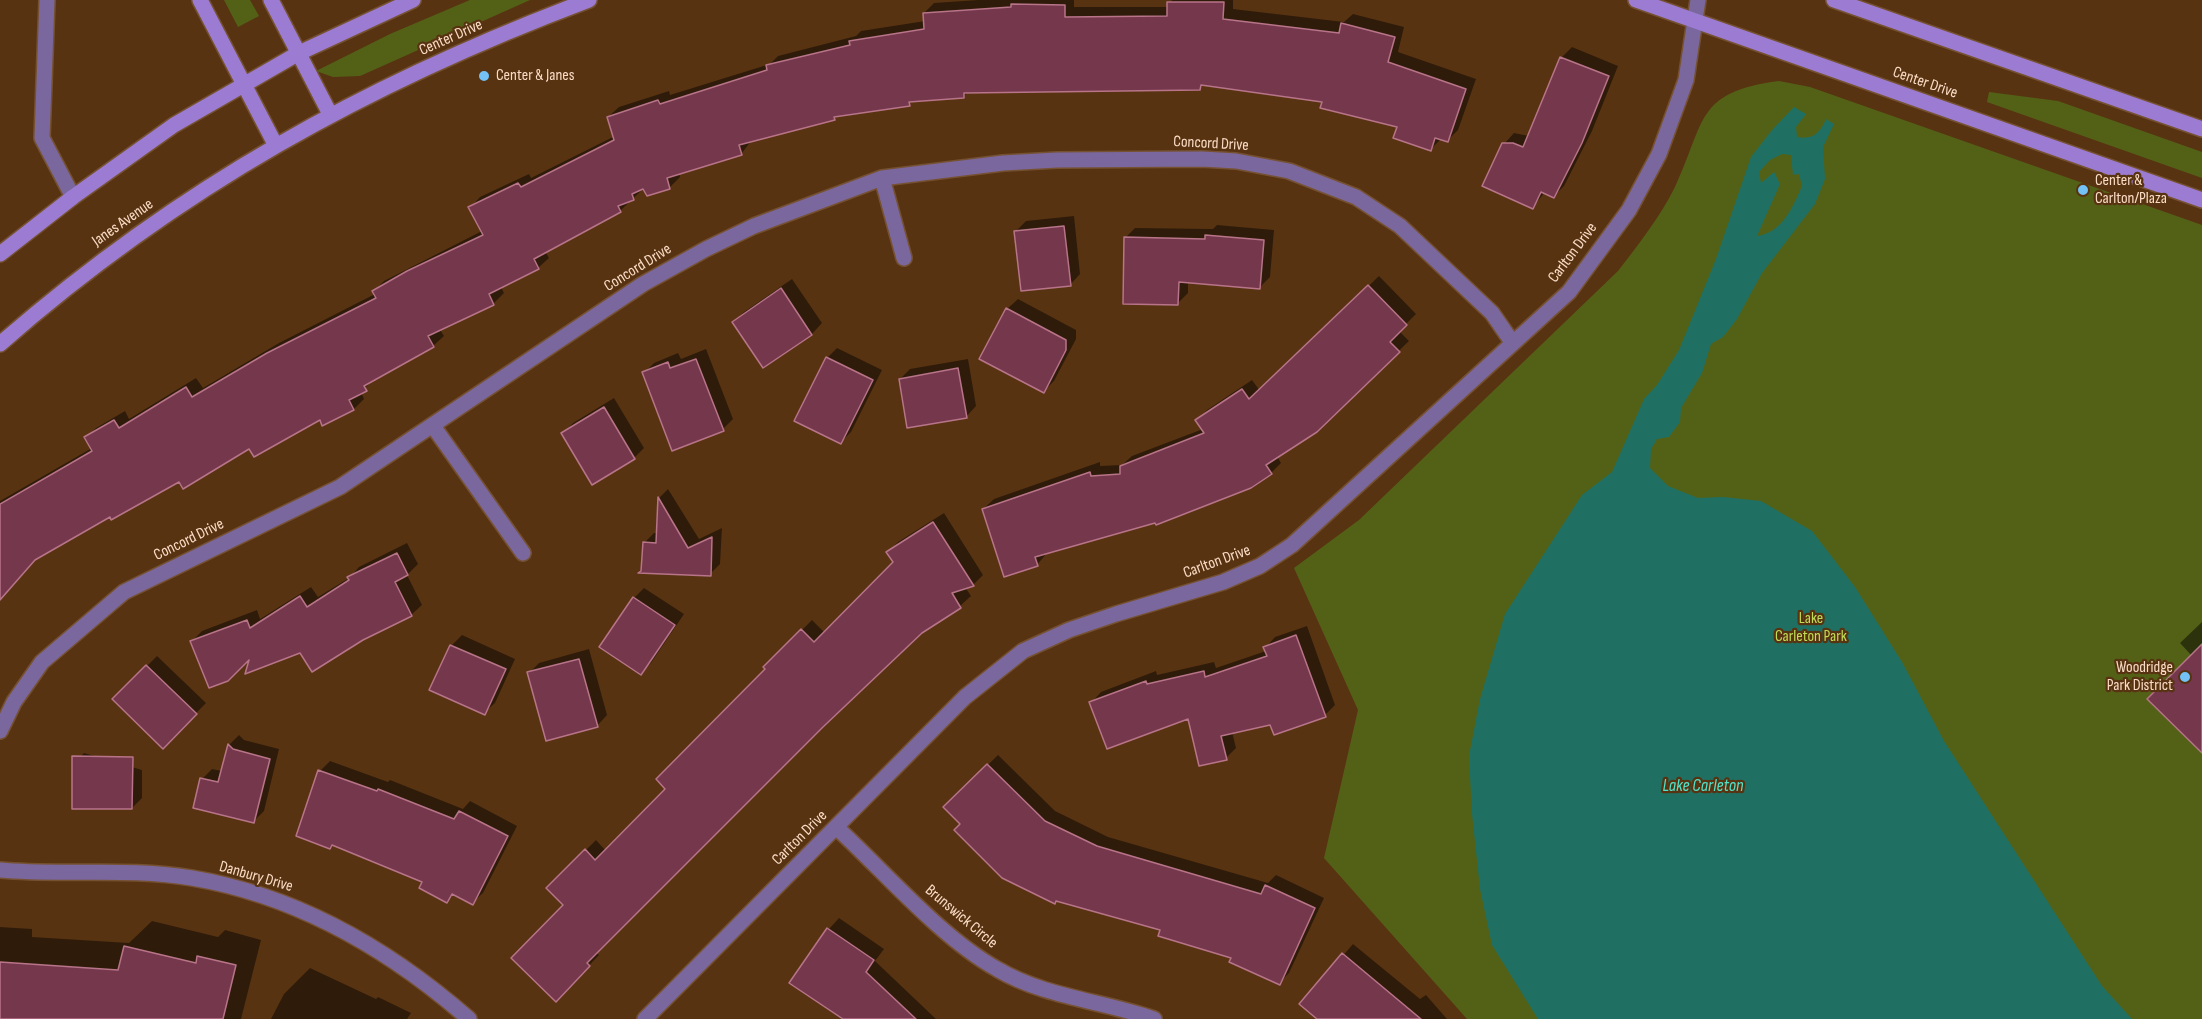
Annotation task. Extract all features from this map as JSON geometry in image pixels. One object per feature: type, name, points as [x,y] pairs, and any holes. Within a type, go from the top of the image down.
[{"type":"street","points":[[47,0],[42,138],[73,197]]},
{"type":"street","points":[[200,0],[275,144]]},
{"type":"street","points":[[271,0],[330,114]]},
{"type":"street","points":[[0,254],[73,197],[174,125],[299,53],[413,0]]},
{"type":"street","name":"Center Drive","points":[[330,114],[453,56],[589,0]]},
{"type":"street","name":"Center Drive","points":[[1636,0],[2202,200]]},
{"type":"street","name":"Carlton Drive","points":[[645,1019],[965,697],[1023,651],[1069,630],[1223,582],[1260,567],[1292,545],[1569,292],[1629,210],[1659,154],[1686,80],[1698,0]]},
{"type":"street","points":[[1834,0],[2202,129]]},
{"type":"street","name":"Janes Avenue","points":[[0,344],[80,276],[127,241],[275,144],[330,114]]},
{"type":"street","name":"Concord Drive","points":[[0,731],[14,702],[42,662],[124,592],[340,487],[643,284],[706,249],[754,226],[882,178],[1003,163],[1057,160],[1202,159],[1236,161],[1289,171],[1356,197],[1400,226],[1492,312],[1512,342]]},
{"type":"street","points":[[882,178],[904,258]]},
{"type":"street","points":[[433,426],[523,553]]},
{"type":"street","name":"Brunswick Circle","points":[[836,827],[948,933],[998,970],[1035,986],[1154,1019]]},
{"type":"street","name":"Danbury Drive","points":[[0,870],[190,878],[253,891],[286,903],[349,932],[431,986],[469,1019]]},
{"type":"green space","points":[[224,0],[250,0],[259,16],[238,27]]},
{"type":"green space","points":[[470,0],[530,0],[360,76],[333,77],[316,71],[390,34]]},
{"type":"green space","name":"Lake Carleton Park","points":[[1779,81],[1810,87],[2202,225],[2202,1019],[1467,1019],[1324,858],[1358,710],[1294,568],[1359,520],[1618,271],[1669,198],[1699,127],[1717,102],[1732,93],[1752,86]]},
{"type":"green space","points":[[1989,92],[2058,101],[2202,152],[2202,178],[1987,102]]},
{"type":"water","name":"Lake Carleton","points":[[1794,107],[1806,114],[1796,127],[1797,137],[1812,136],[1821,128],[1826,119],[1834,124],[1823,147],[1825,179],[1815,204],[1762,273],[1737,319],[1723,337],[1711,344],[1702,373],[1681,408],[1680,422],[1669,437],[1657,439],[1651,449],[1650,468],[1668,486],[1698,498],[1723,497],[1761,501],[1812,531],[1855,587],[1902,662],[1944,741],[2102,986],[2132,1019],[1538,1019],[1492,945],[1480,889],[1469,756],[1480,699],[1505,614],[1582,495],[1612,472],[1644,399],[1657,385],[1679,350],[1716,259],[1751,157]],"holes":[[[1782,154],[1791,155],[1793,175],[1799,174],[1802,186],[1786,218],[1773,230],[1757,236],[1780,184],[1774,172],[1761,183],[1759,172],[1770,160]]]},
{"type":"building","points":[[1167,2],[1224,2],[1223,19],[1339,33],[1341,23],[1395,37],[1388,62],[1466,89],[1448,142],[1435,138],[1431,151],[1393,138],[1397,127],[1320,108],[1322,102],[1201,85],[1200,90],[964,93],[964,98],[909,102],[910,106],[834,117],[835,120],[739,145],[742,155],[667,178],[670,189],[647,196],[643,189],[632,194],[634,200],[618,206],[621,212],[534,259],[539,269],[489,294],[494,305],[428,336],[434,347],[364,386],[367,391],[349,400],[354,410],[322,426],[320,420],[254,457],[249,449],[183,489],[179,482],[111,520],[110,517],[35,560],[0,600],[0,504],[92,451],[84,437],[114,420],[119,428],[186,387],[192,397],[267,353],[376,298],[372,291],[407,271],[483,235],[468,207],[518,183],[521,187],[614,140],[607,117],[658,100],[660,104],[767,70],[766,65],[850,45],[849,41],[924,29],[923,13],[1011,7],[1011,4],[1065,5],[1065,17],[1167,16]]},
{"type":"building","points":[[1560,57],[1609,76],[1582,143],[1554,198],[1541,192],[1533,209],[1482,186],[1502,143],[1513,143],[1523,147]]},
{"type":"building","points":[[1064,226],[1071,286],[1021,291],[1014,231]]},
{"type":"building","points":[[1205,235],[1264,240],[1260,289],[1179,282],[1178,305],[1123,304],[1124,237],[1205,239]]},
{"type":"building","points":[[1368,285],[1407,325],[1390,342],[1400,352],[1317,432],[1266,465],[1272,474],[1251,488],[1156,525],[1155,523],[1035,557],[1038,566],[1004,577],[982,509],[1090,472],[1091,476],[1120,474],[1120,466],[1204,433],[1195,420],[1242,389],[1249,399]]},
{"type":"building","points":[[781,288],[812,335],[763,368],[732,322]]},
{"type":"building","points":[[1006,308],[1066,340],[1066,350],[1044,393],[979,359]]},
{"type":"building","points":[[826,357],[873,380],[841,444],[794,421]]},
{"type":"building","points":[[696,359],[724,431],[672,451],[642,372],[668,362],[670,368]]},
{"type":"building","points":[[958,368],[967,418],[907,428],[899,379]]},
{"type":"building","points":[[604,407],[635,459],[592,485],[561,433]]},
{"type":"building","points":[[658,497],[688,548],[712,537],[711,576],[638,573],[641,571],[643,542],[656,543]]},
{"type":"building","points":[[933,522],[974,586],[952,593],[961,608],[922,633],[823,727],[587,963],[590,966],[556,1002],[511,958],[563,905],[546,888],[585,849],[595,860],[665,789],[656,779],[765,669],[763,667],[801,629],[814,642],[893,562],[886,552]]},
{"type":"building","points":[[397,553],[408,575],[395,582],[412,616],[363,640],[312,672],[300,653],[245,674],[249,660],[228,681],[209,688],[190,641],[247,620],[250,628],[300,596],[307,607],[349,580],[347,577]]},
{"type":"building","points":[[633,597],[675,625],[641,675],[599,647]]},
{"type":"building","points":[[1296,635],[1326,717],[1274,735],[1270,725],[1221,736],[1227,760],[1199,766],[1188,719],[1107,749],[1089,702],[1146,681],[1147,684],[1204,671],[1205,677],[1267,656],[1263,647]]},
{"type":"building","name":"Woodridge Park District","points":[[2202,644],[2202,753],[2147,699]]},
{"type":"building","points":[[450,645],[506,669],[485,715],[429,690]]},
{"type":"building","points":[[579,659],[598,727],[546,741],[527,672]]},
{"type":"building","points":[[146,665],[197,714],[163,749],[112,699]]},
{"type":"building","points":[[228,744],[233,749],[270,759],[254,823],[193,808],[200,778],[218,782]]},
{"type":"building","points":[[72,756],[133,757],[132,809],[72,809]]},
{"type":"building","points":[[987,764],[1045,821],[1097,846],[1261,894],[1265,885],[1315,908],[1280,985],[1229,962],[1231,958],[1158,936],[1160,930],[1056,901],[1055,904],[1002,878],[954,830],[960,824],[943,807]]},
{"type":"building","points":[[318,770],[377,791],[378,789],[454,819],[459,811],[508,836],[473,905],[452,894],[447,903],[419,888],[422,882],[332,845],[330,849],[296,836]]},
{"type":"building","points":[[827,928],[874,960],[866,972],[916,1019],[843,1019],[789,983]]},
{"type":"building","points":[[124,946],[196,963],[197,956],[236,965],[223,1019],[0,1019],[0,962],[118,970]]},
{"type":"building","points":[[1342,953],[1421,1019],[1317,1019],[1299,1004]]},
{"type":"place","name":"Center & Janes","points":[[484,76]]},
{"type":"place","name":"Center & Carlton/Plaza","points":[[2083,190]]},
{"type":"place","name":"Woodridge Park District","points":[[2185,677]]}]
